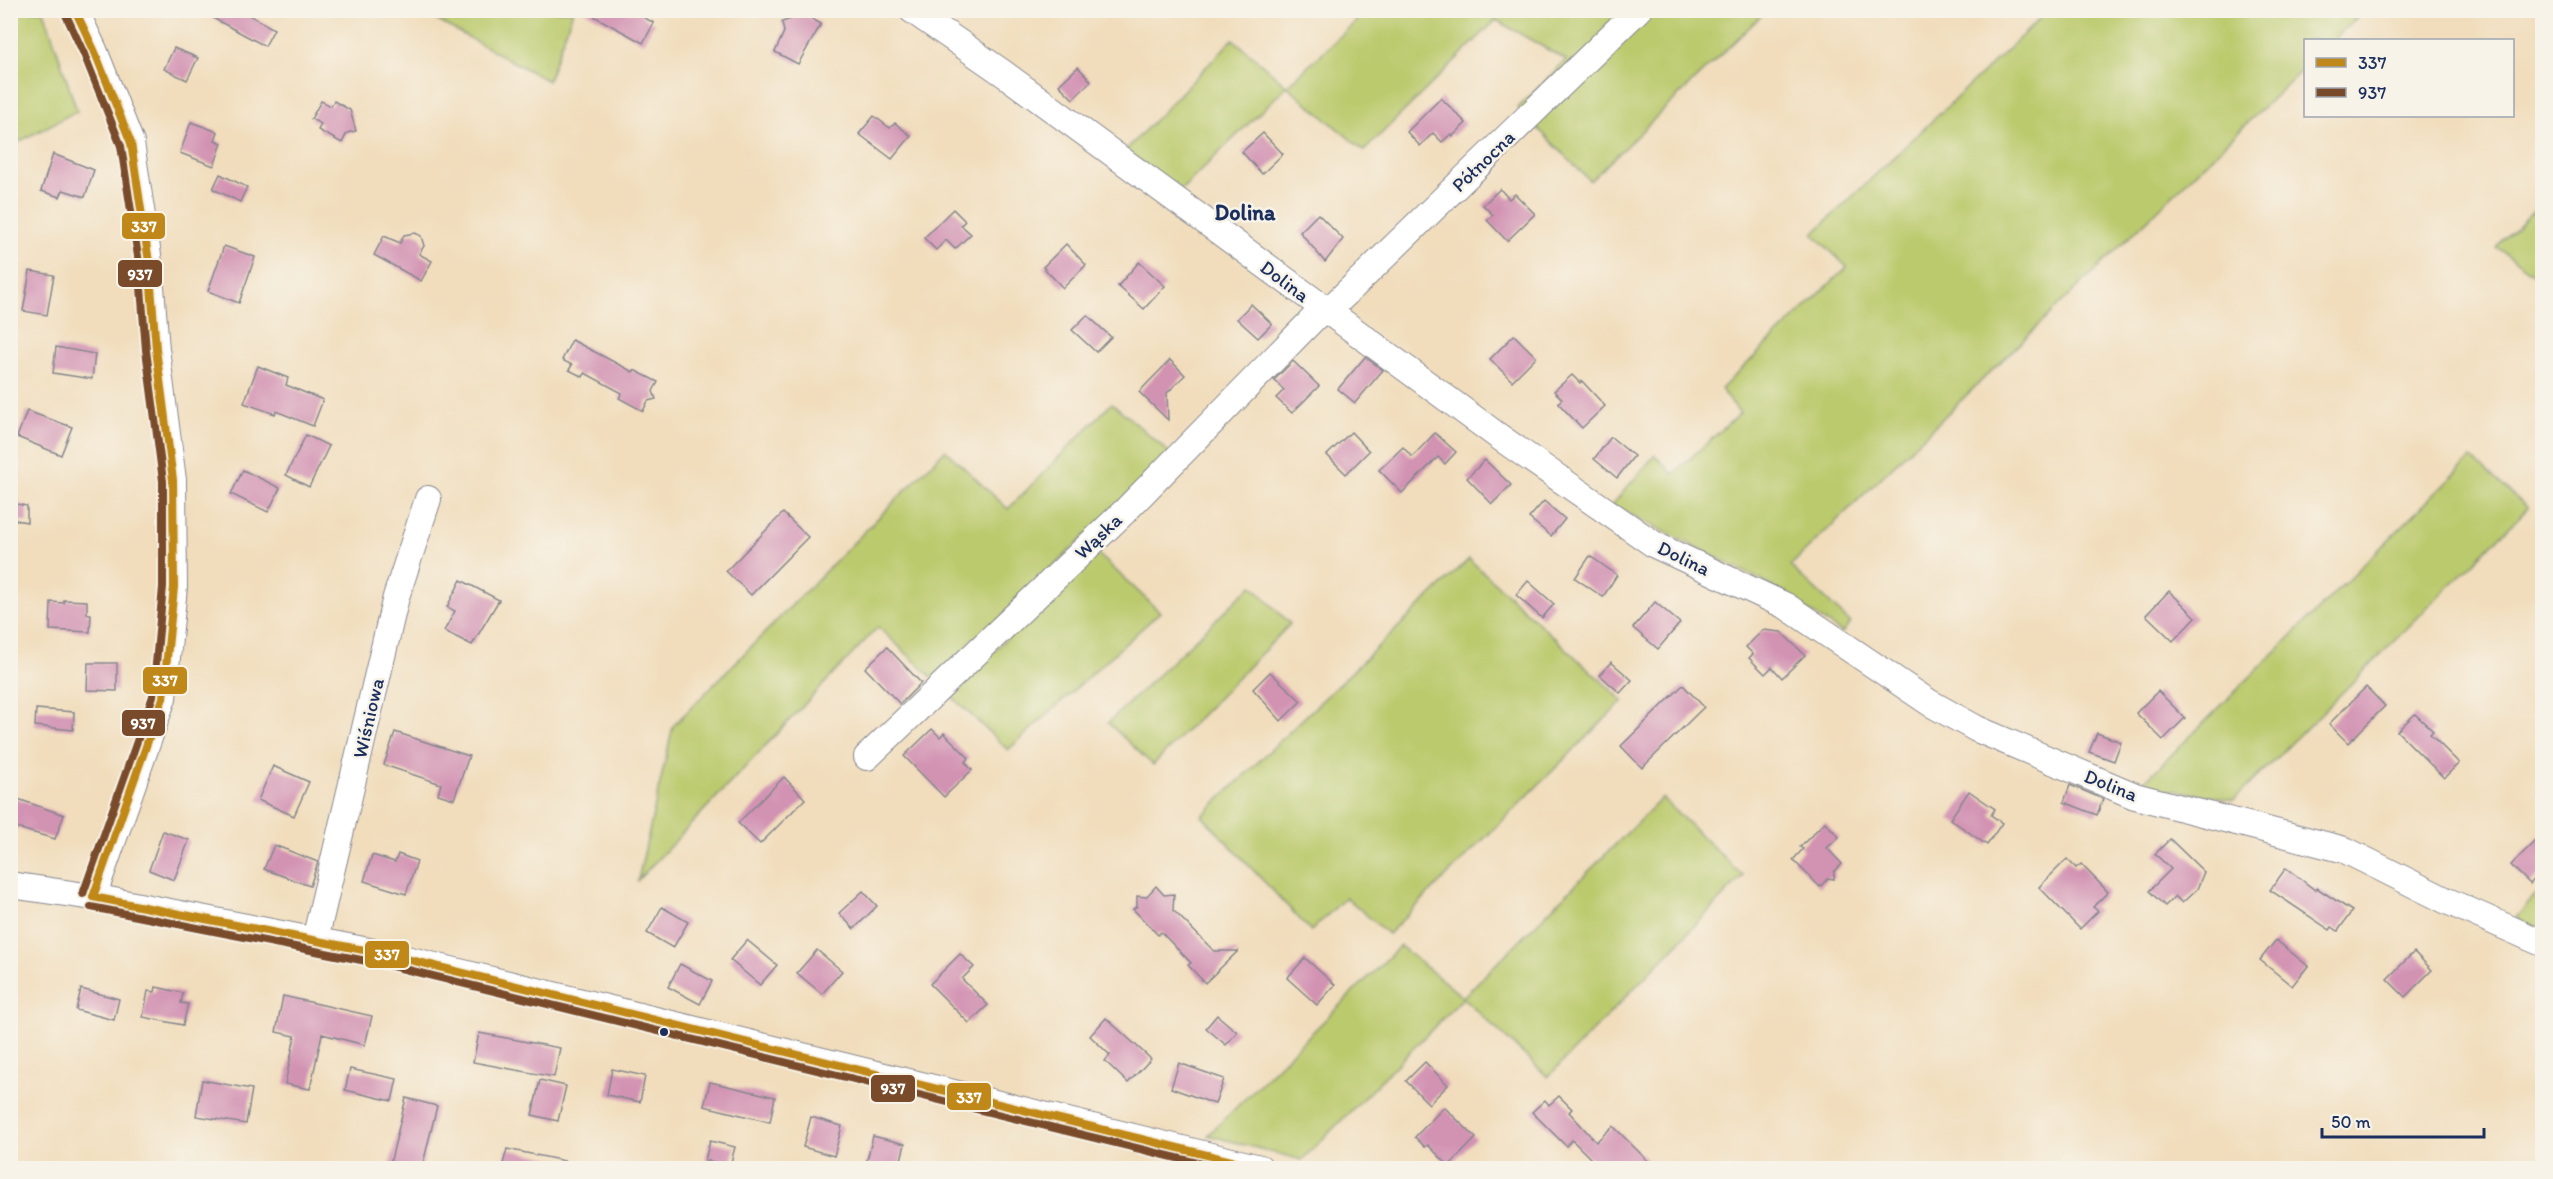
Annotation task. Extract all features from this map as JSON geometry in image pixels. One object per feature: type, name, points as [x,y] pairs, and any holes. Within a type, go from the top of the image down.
[{"type":"street","points":[[75,10],[94,50],[130,143],[149,261],[156,350],[173,480],[174,587],[163,698],[93,897]]},
{"type":"street","name":"Dolina","points":[[912,10],[1022,87],[1325,310],[1655,545],[1786,606],[1930,702],[1977,729],[2135,796],[2345,850],[2445,900],[2542,943]]},
{"type":"street","name":"Północna","points":[[1325,310],[1638,10]]},
{"type":"street","name":"Wąska","points":[[867,757],[1125,511],[1325,310]]},
{"type":"street","name":"Wiśniowa","points":[[315,940],[396,597],[428,499]]},
{"type":"street","points":[[10,885],[93,897],[404,958],[1260,1168]]},
{"type":"green space","points":[[11,10],[44,11],[77,111],[11,146]]},
{"type":"green space","points":[[420,11],[573,11],[548,81]]},
{"type":"green space","points":[[1367,11],[1766,11],[1590,181],[1518,108],[1566,60],[1496,20],[1364,151],[1287,86]]},
{"type":"green space","points":[[2048,11],[2364,11],[2334,39],[2304,39],[2304,68],[1790,566],[1851,623],[1842,633],[1766,583],[1612,505],[1655,455],[1673,474],[1740,413],[1721,389],[1847,267],[1813,234]]},
{"type":"green space","points":[[1233,39],[1287,86],[1181,190],[1125,151]]},
{"type":"green space","points":[[2542,202],[2542,279],[2496,247]]},
{"type":"green space","points":[[1112,403],[1170,453],[936,681],[878,627],[638,880],[673,726],[945,450],[1008,509]]},
{"type":"green space","points":[[2471,458],[2528,508],[2234,800],[2141,785]]},
{"type":"green space","points":[[1096,552],[1160,612],[1008,750],[949,694]]},
{"type":"green space","points":[[1469,559],[1623,701],[1388,934],[1346,897],[1311,931],[1202,816]]},
{"type":"green space","points":[[1252,585],[1290,624],[1153,765],[1108,723]]},
{"type":"green space","points":[[1662,798],[1743,876],[1548,1077],[1463,998],[1302,1160],[1208,1135],[1400,946],[1463,997]]},
{"type":"green space","points":[[2542,889],[2542,931],[2516,917]]},
{"type":"building","points":[[198,10],[240,10],[274,29],[265,46]]},
{"type":"building","points":[[583,10],[641,12],[643,17],[654,23],[643,43]]},
{"type":"building","points":[[797,10],[821,24],[798,64],[775,52],[784,32],[782,22],[791,19]]},
{"type":"building","points":[[174,48],[198,58],[187,80],[164,69]]},
{"type":"building","points":[[1078,67],[1091,81],[1073,99],[1059,85]]},
{"type":"building","points":[[1441,98],[1466,123],[1453,136],[1451,134],[1442,142],[1433,133],[1420,146],[1407,132]]},
{"type":"building","points":[[321,101],[331,106],[334,101],[350,110],[356,131],[347,133],[342,143],[318,130],[321,124],[311,119]]},
{"type":"building","points":[[874,116],[890,128],[895,123],[911,136],[892,159],[859,134]]},
{"type":"building","points":[[191,122],[218,132],[215,140],[222,143],[214,166],[180,153]]},
{"type":"building","points":[[1263,133],[1283,154],[1262,174],[1242,152]]},
{"type":"building","points":[[53,154],[94,170],[85,197],[63,190],[60,197],[41,191]]},
{"type":"building","points":[[220,174],[247,187],[240,202],[213,189]]},
{"type":"building","points":[[1500,189],[1509,199],[1515,194],[1535,214],[1507,241],[1487,220],[1493,215],[1483,205]]},
{"type":"building","points":[[953,209],[965,221],[961,225],[971,234],[955,249],[946,240],[936,250],[924,238]]},
{"type":"building","points":[[1318,214],[1343,239],[1325,262],[1300,232]]},
{"type":"building","points":[[415,233],[421,236],[424,246],[419,254],[432,261],[421,281],[374,255],[384,236],[400,243],[404,235]]},
{"type":"building","points":[[1066,244],[1086,265],[1063,288],[1043,267]]},
{"type":"building","points":[[224,246],[255,257],[239,303],[208,291]]},
{"type":"building","points":[[1139,262],[1165,286],[1144,309],[1118,286]]},
{"type":"building","points":[[30,271],[54,275],[47,315],[23,311]]},
{"type":"building","points":[[1251,304],[1272,324],[1258,338],[1237,319]]},
{"type":"building","points":[[1087,315],[1111,337],[1096,352],[1072,330]]},
{"type":"building","points":[[1514,335],[1536,357],[1512,381],[1490,359]]},
{"type":"building","points":[[572,340],[633,372],[634,370],[658,382],[653,391],[656,399],[648,401],[643,411],[619,398],[622,393],[585,373],[583,377],[569,370],[572,365],[562,360]]},
{"type":"building","points":[[56,347],[95,354],[92,379],[53,373]]},
{"type":"building","points":[[1365,357],[1383,370],[1355,403],[1338,389]]},
{"type":"building","points":[[1170,360],[1185,375],[1167,393],[1168,420],[1139,392]]},
{"type":"building","points":[[1293,361],[1319,386],[1292,413],[1276,398],[1284,390],[1274,380]]},
{"type":"building","points":[[258,366],[288,378],[286,385],[323,400],[313,426],[276,411],[275,414],[244,403]]},
{"type":"building","points":[[1572,375],[1580,383],[1582,381],[1605,406],[1582,428],[1558,403],[1562,399],[1554,391]]},
{"type":"building","points":[[27,411],[72,427],[61,455],[17,437]]},
{"type":"building","points":[[1351,432],[1369,451],[1346,474],[1327,455]]},
{"type":"building","points":[[1435,433],[1456,452],[1445,464],[1438,457],[1402,493],[1379,470],[1403,447],[1412,457]]},
{"type":"building","points":[[306,435],[329,446],[309,487],[286,475]]},
{"type":"building","points":[[1611,437],[1634,456],[1617,478],[1594,459]]},
{"type":"building","points":[[1485,460],[1511,485],[1492,504],[1467,478]]},
{"type":"building","points":[[243,470],[280,488],[268,512],[231,494]]},
{"type":"building","points":[[1544,501],[1565,519],[1551,536],[1529,518]]},
{"type":"building","points":[[12,503],[27,506],[27,522],[10,519]]},
{"type":"building","points":[[783,513],[808,537],[751,595],[726,571]]},
{"type":"building","points":[[1590,556],[1617,575],[1603,597],[1575,578]]},
{"type":"building","points":[[461,580],[499,600],[472,645],[444,631],[455,611],[447,607]]},
{"type":"building","points":[[1528,581],[1554,604],[1542,618],[1516,595]]},
{"type":"building","points":[[2169,591],[2196,617],[2173,641],[2146,615]]},
{"type":"building","points":[[64,600],[87,601],[87,614],[91,614],[90,632],[50,630],[51,602],[64,603]]},
{"type":"building","points":[[1655,602],[1680,623],[1658,649],[1633,628]]},
{"type":"building","points":[[1763,630],[1781,632],[1805,655],[1782,678],[1772,667],[1765,674],[1749,658],[1753,654],[1746,647]]},
{"type":"building","points":[[887,647],[921,683],[900,704],[865,668]]},
{"type":"building","points":[[1611,662],[1632,680],[1620,693],[1600,675]]},
{"type":"building","points":[[88,663],[117,663],[117,691],[87,690]]},
{"type":"building","points":[[1270,672],[1301,701],[1281,721],[1253,689]]},
{"type":"building","points":[[1683,685],[1704,707],[1642,768],[1621,746]]},
{"type":"building","points":[[2366,687],[2385,706],[2348,743],[2329,724]]},
{"type":"building","points":[[2158,691],[2185,718],[2163,740],[2136,713]]},
{"type":"building","points":[[36,709],[74,712],[73,730],[35,726]]},
{"type":"building","points":[[2415,714],[2433,731],[2430,734],[2459,763],[2444,778],[2397,731]]},
{"type":"building","points":[[932,729],[940,737],[944,733],[969,758],[965,762],[972,770],[944,797],[904,756]]},
{"type":"building","points":[[395,732],[469,756],[454,799],[438,794],[441,784],[384,765]]},
{"type":"building","points":[[2097,733],[2121,742],[2114,761],[2089,752]]},
{"type":"building","points":[[273,766],[309,782],[294,816],[258,800]]},
{"type":"building","points":[[784,777],[805,799],[760,844],[738,823]]},
{"type":"building","points":[[2070,785],[2103,799],[2097,815],[2064,802]]},
{"type":"building","points":[[1969,791],[1995,809],[1991,815],[2002,823],[1987,845],[1950,819]]},
{"type":"building","points":[[15,798],[64,815],[55,839],[10,826],[10,812]]},
{"type":"building","points":[[1825,822],[1839,837],[1827,848],[1842,864],[1834,872],[1834,879],[1828,878],[1820,887],[1793,860],[1803,849],[1800,847]]},
{"type":"building","points":[[163,831],[189,840],[174,880],[149,870]]},
{"type":"building","points":[[2542,834],[2542,871],[2530,884],[2511,865]]},
{"type":"building","points":[[2170,839],[2204,872],[2197,889],[2182,903],[2175,896],[2165,906],[2149,891],[2171,869],[2155,854]]},
{"type":"building","points":[[274,845],[318,862],[310,886],[264,869]]},
{"type":"building","points":[[398,854],[417,861],[406,894],[364,881],[372,855],[395,862]]},
{"type":"building","points":[[2067,859],[2076,868],[2081,864],[2108,892],[2093,907],[2098,911],[2080,929],[2039,887]]},
{"type":"building","points":[[2286,868],[2315,890],[2317,888],[2352,911],[2338,931],[2332,927],[2330,930],[2270,890]]},
{"type":"building","points":[[1156,886],[1164,895],[1174,894],[1173,910],[1214,951],[1238,951],[1205,983],[1188,965],[1191,963],[1161,932],[1158,935],[1133,909],[1137,906],[1137,896],[1146,897]]},
{"type":"building","points":[[863,891],[877,906],[854,929],[839,913]]},
{"type":"building","points":[[662,907],[688,922],[673,948],[647,933]]},
{"type":"building","points":[[747,940],[777,965],[760,985],[730,960]]},
{"type":"building","points":[[2276,940],[2308,966],[2292,986],[2260,960]]},
{"type":"building","points":[[817,950],[842,971],[822,994],[797,973]]},
{"type":"building","points":[[2414,952],[2432,970],[2405,997],[2387,979]]},
{"type":"building","points":[[960,954],[974,967],[962,979],[988,1005],[969,1023],[930,984]]},
{"type":"building","points":[[1305,958],[1335,985],[1317,1005],[1287,978]]},
{"type":"building","points":[[680,964],[712,981],[700,1004],[668,987]]},
{"type":"building","points":[[156,987],[183,993],[181,1003],[188,1004],[183,1025],[143,1017],[148,991],[155,992]]},
{"type":"building","points":[[81,989],[119,999],[114,1020],[76,1010]]},
{"type":"building","points":[[283,996],[372,1016],[365,1045],[322,1034],[310,1089],[285,1084],[295,1036],[276,1032]]},
{"type":"building","points":[[1217,1015],[1237,1032],[1226,1045],[1206,1028]]},
{"type":"building","points":[[1106,1018],[1151,1059],[1128,1083],[1105,1061],[1110,1055],[1090,1036]]},
{"type":"building","points":[[479,1033],[560,1048],[554,1077],[473,1062]]},
{"type":"building","points":[[1425,1062],[1448,1085],[1429,1104],[1406,1081]]},
{"type":"building","points":[[1179,1063],[1224,1079],[1215,1104],[1171,1088]]},
{"type":"building","points":[[350,1069],[397,1079],[392,1101],[345,1090]]},
{"type":"building","points":[[612,1069],[645,1076],[640,1102],[607,1095]]},
{"type":"building","points":[[202,1080],[252,1089],[246,1124],[196,1116]]},
{"type":"building","points":[[540,1080],[566,1086],[558,1121],[532,1115]]},
{"type":"building","points":[[710,1082],[775,1097],[770,1122],[704,1106]]},
{"type":"building","points":[[1559,1096],[1572,1109],[1569,1112],[1596,1142],[1613,1126],[1655,1168],[1600,1168],[1572,1140],[1566,1146],[1532,1112],[1545,1100],[1549,1105]]},
{"type":"building","points":[[406,1098],[437,1106],[422,1168],[389,1168]]},
{"type":"building","points":[[1444,1107],[1476,1138],[1449,1166],[1428,1145],[1425,1147],[1415,1137]]},
{"type":"building","points":[[811,1117],[842,1126],[834,1156],[803,1147]]},
{"type":"building","points":[[873,1136],[905,1144],[899,1168],[884,1168],[866,1164]]},
{"type":"building","points":[[710,1141],[735,1147],[730,1166],[705,1160]]},
{"type":"building","points":[[507,1149],[565,1161],[564,1168],[502,1168]]},
{"type":"transit line","name":"337","points":[[75,10],[94,50],[131,143],[149,262],[156,349],[173,480],[174,587],[163,698],[93,897]]},
{"type":"transit line","name":"937","points":[[66,15],[121,146],[139,263],[146,350],[163,481],[163,587],[153,696],[83,894]]},
{"type":"transit line","name":"337","points":[[93,897],[394,956],[1260,1168]]},
{"type":"transit line","name":"937","points":[[91,907],[392,966],[1218,1168]]},
{"type":"district","name":"Dolina","points":[[1245,212]]}]
